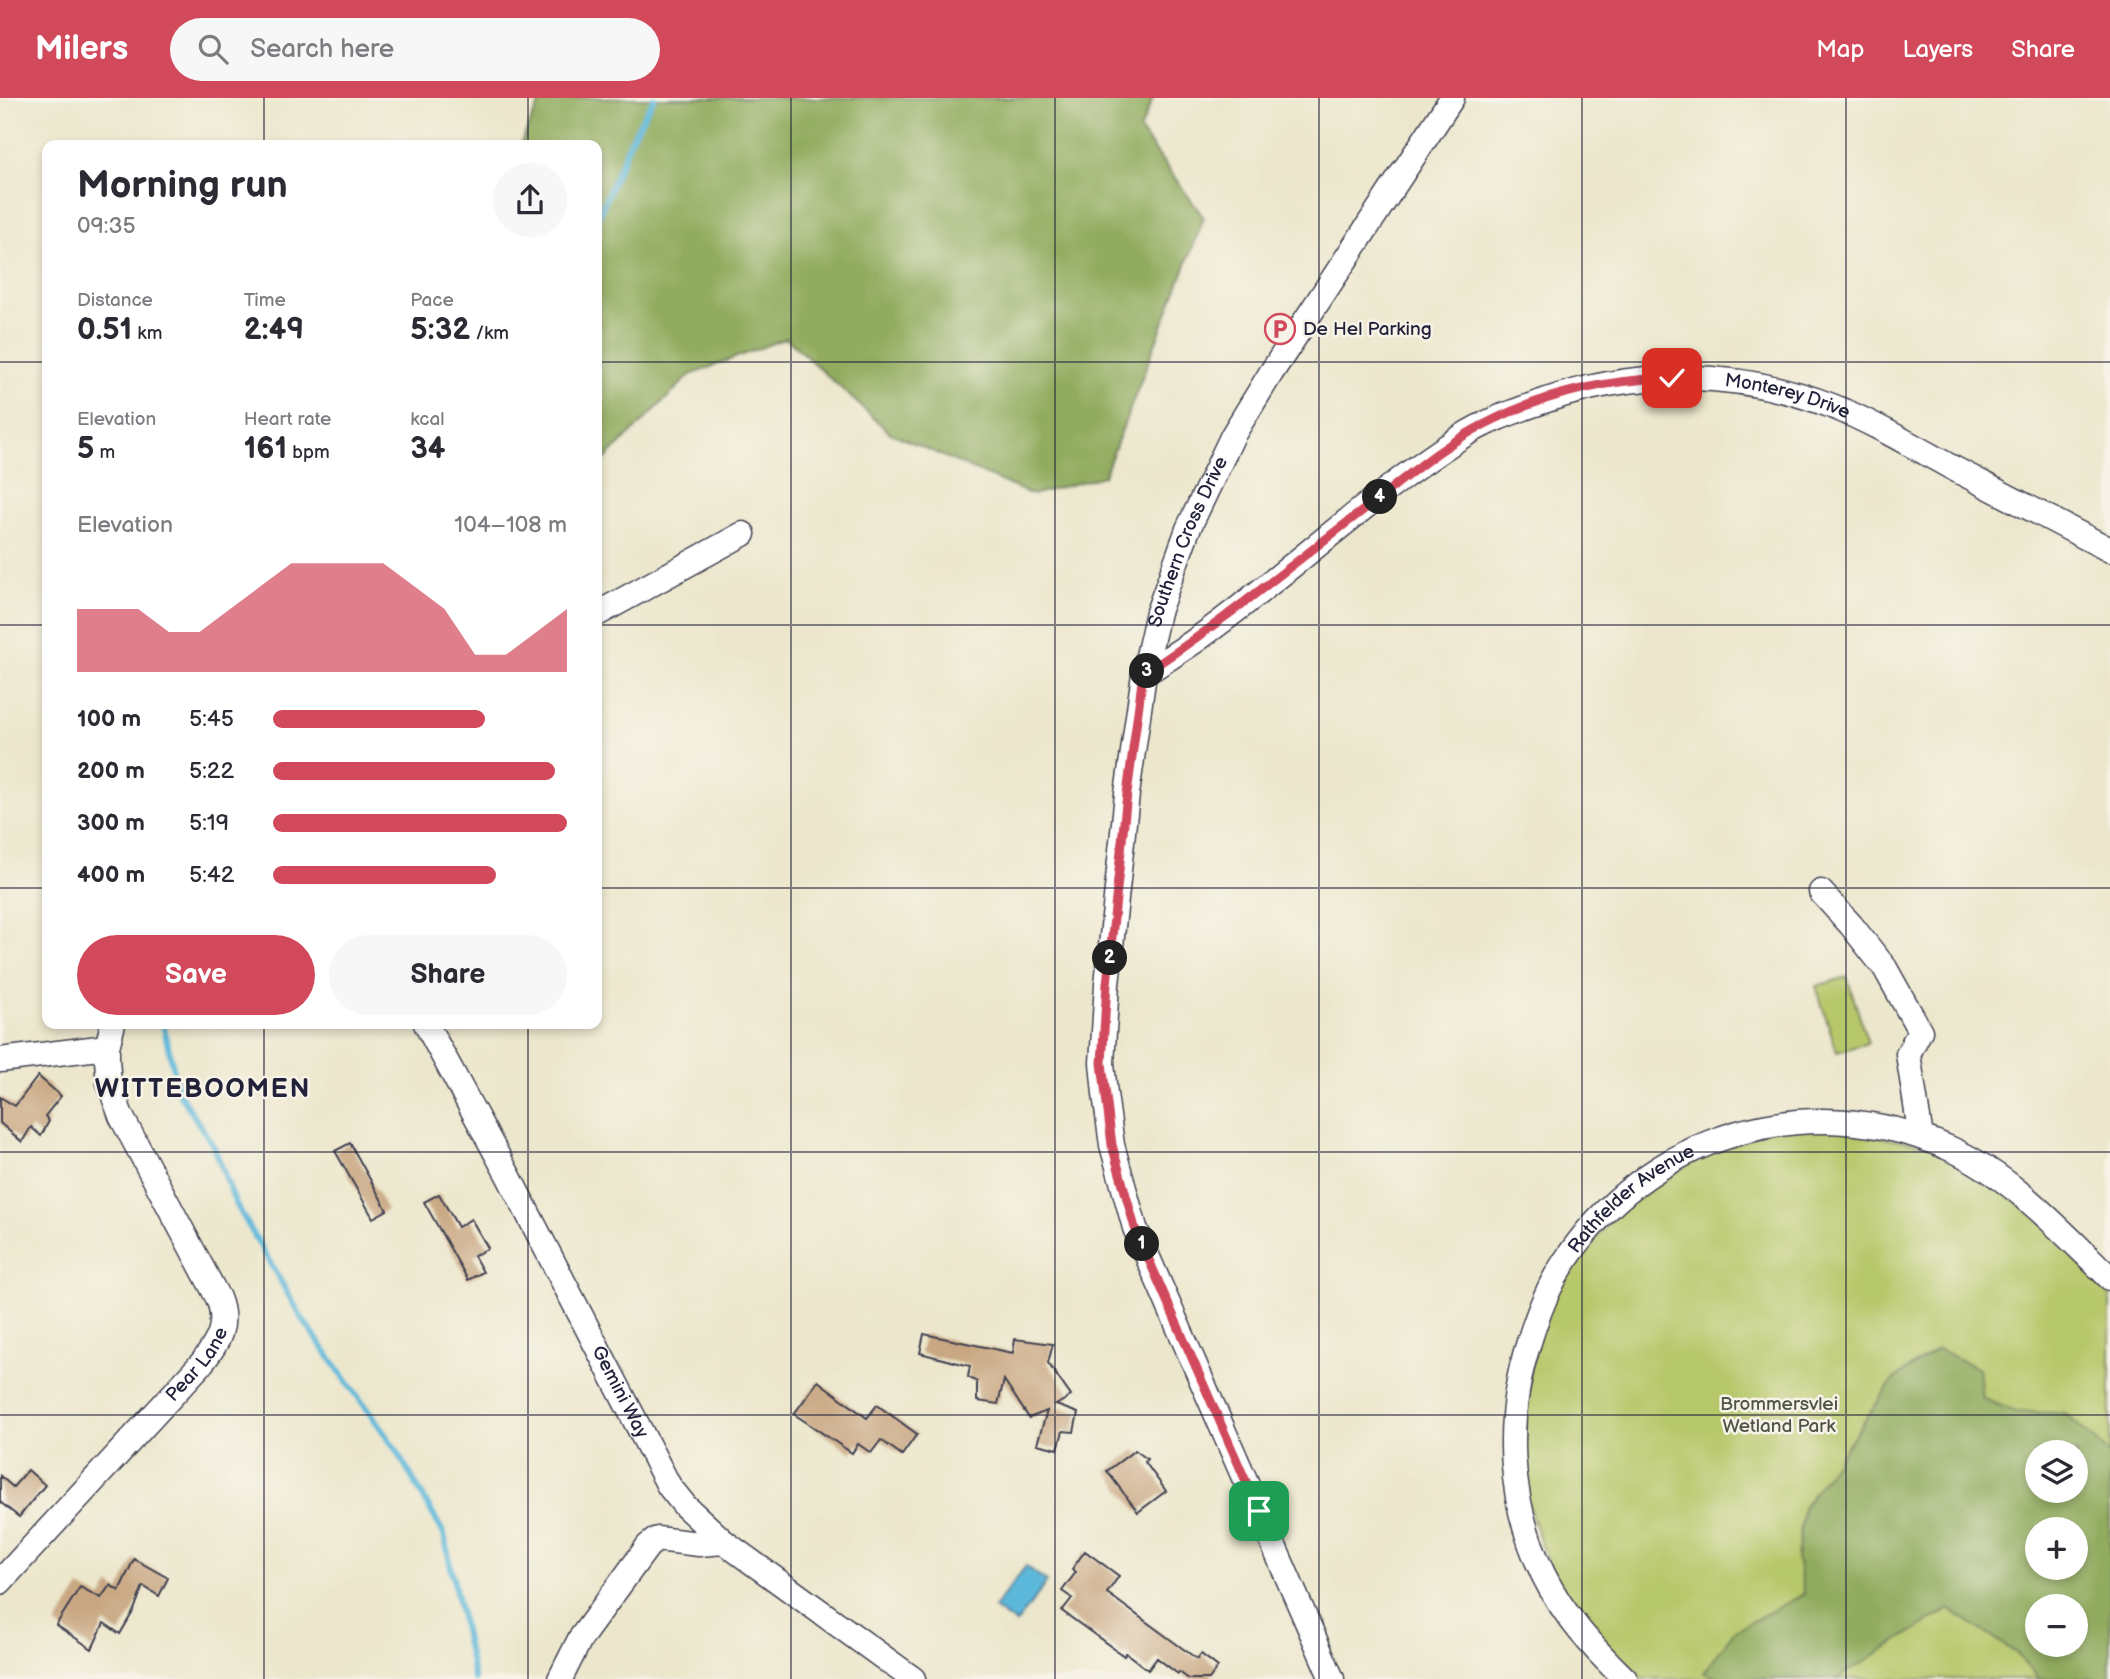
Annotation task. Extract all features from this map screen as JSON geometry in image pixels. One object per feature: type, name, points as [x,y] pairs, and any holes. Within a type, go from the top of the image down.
[{"type":"street","name":"Southern Cross Drive","points":[[1332,1679],[1135,1228],[1112,1145],[1102,1063],[1107,984],[1128,781],[1143,674],[1158,612],[1171,573],[1233,435],[1452,98]]},
{"type":"street","name":"Monterey Drive","points":[[1143,674],[1199,638],[1463,435],[1505,415],[1563,394],[1636,379],[1695,377],[1726,380],[1794,394],[1831,406],[2110,550]]},
{"type":"street","points":[[602,611],[743,534]]},
{"type":"street","points":[[1821,892],[1885,968],[1920,1031],[1908,1054],[1921,1137]]},
{"type":"street","name":"Gemini Way","points":[[429,1029],[508,1175],[669,1486],[685,1506],[724,1542],[913,1679]]},
{"type":"street","points":[[443,1029],[505,1152],[510,1166],[508,1175]]},
{"type":"street","points":[[0,1060],[110,1035]]},
{"type":"street","name":"Pear Lane","points":[[0,1582],[201,1364],[217,1343],[223,1323],[218,1298],[121,1116],[109,1083],[110,1035]]},
{"type":"street","name":"Rathfelder Avenue","points":[[1625,1679],[1591,1646],[1563,1608],[1543,1574],[1527,1534],[1518,1500],[1512,1450],[1516,1393],[1534,1326],[1560,1269],[1583,1236],[1617,1199],[1647,1177],[1716,1138],[1765,1125],[1817,1121],[1849,1122],[1887,1128],[1954,1150],[1996,1176],[2026,1199],[2110,1278]]},
{"type":"street","points":[[560,1679],[580,1639],[648,1546],[657,1539],[699,1544],[724,1542]]},
{"type":"green space","points":[[542,98],[1153,98],[1140,130],[1204,218],[1104,476],[1032,495],[890,433],[786,338],[690,375],[602,462],[602,140],[522,140]]},
{"type":"green space","points":[[1847,977],[1868,1043],[1837,1052],[1816,986]]},
{"type":"green space","name":"Brommersvlei Wetland Park","points":[[1792,1121],[1954,1150],[2110,1278],[2110,1679],[1625,1679],[1563,1608],[1513,1461],[1544,1300],[1647,1177]]},
{"type":"green space","points":[[1938,1349],[1979,1369],[1982,1398],[2016,1412],[2065,1413],[2110,1454],[2110,1679],[2039,1679],[2016,1653],[1949,1609],[1836,1679],[1722,1679],[1704,1673],[1735,1630],[1804,1594],[1797,1559],[1803,1508],[1894,1379]]},
{"type":"water","points":[[1026,1566],[1047,1582],[1016,1624],[994,1608]]},
{"type":"building","points":[[38,1076],[61,1096],[45,1116],[49,1121],[41,1136],[31,1127],[22,1142],[0,1123],[0,1097],[15,1106]]},
{"type":"building","points":[[350,1143],[387,1210],[373,1218],[335,1151]]},
{"type":"building","points":[[439,1194],[458,1227],[471,1219],[488,1248],[474,1256],[483,1272],[468,1280],[424,1202]]},
{"type":"building","points":[[924,1334],[1013,1353],[1015,1339],[1053,1344],[1048,1363],[1071,1396],[1056,1405],[1078,1413],[1074,1432],[1063,1431],[1058,1449],[1037,1444],[1047,1411],[1029,1418],[1004,1380],[998,1404],[977,1401],[977,1382],[968,1377],[970,1366],[920,1353]]},
{"type":"building","points":[[818,1381],[867,1418],[877,1405],[917,1434],[902,1455],[881,1440],[871,1453],[858,1444],[852,1453],[794,1414]]},
{"type":"building","points":[[1135,1450],[1147,1459],[1145,1462],[1166,1491],[1138,1512],[1107,1471]]},
{"type":"building","points":[[28,1470],[45,1485],[19,1517],[0,1502],[0,1476],[13,1487]]},
{"type":"building","points":[[1085,1551],[1119,1576],[1107,1593],[1197,1659],[1201,1654],[1218,1667],[1209,1679],[1189,1679],[1157,1658],[1148,1670],[1062,1611],[1072,1598],[1062,1591],[1076,1572],[1072,1569]]},
{"type":"building","points":[[134,1559],[168,1578],[159,1596],[143,1586],[134,1610],[120,1634],[104,1623],[92,1649],[56,1625],[80,1587],[101,1598],[110,1585],[119,1591]]},
{"type":"waterway","points":[[602,208],[632,137],[654,98]]},
{"type":"waterway","points":[[164,1029],[179,1093],[214,1147],[235,1202],[303,1320],[397,1451],[444,1534],[474,1679]]},
{"type":"place","name":"De Hel Parking","points":[[1280,329]]},
{"type":"district","name":"WITTEBOOMEN","points":[[203,1089]]},
{"type":"route","points":[[1259,1511],[1135,1228],[1112,1145],[1102,1063],[1107,984],[1143,674],[1199,638],[1463,435],[1505,415],[1563,394],[1636,379],[1672,378]]}]
